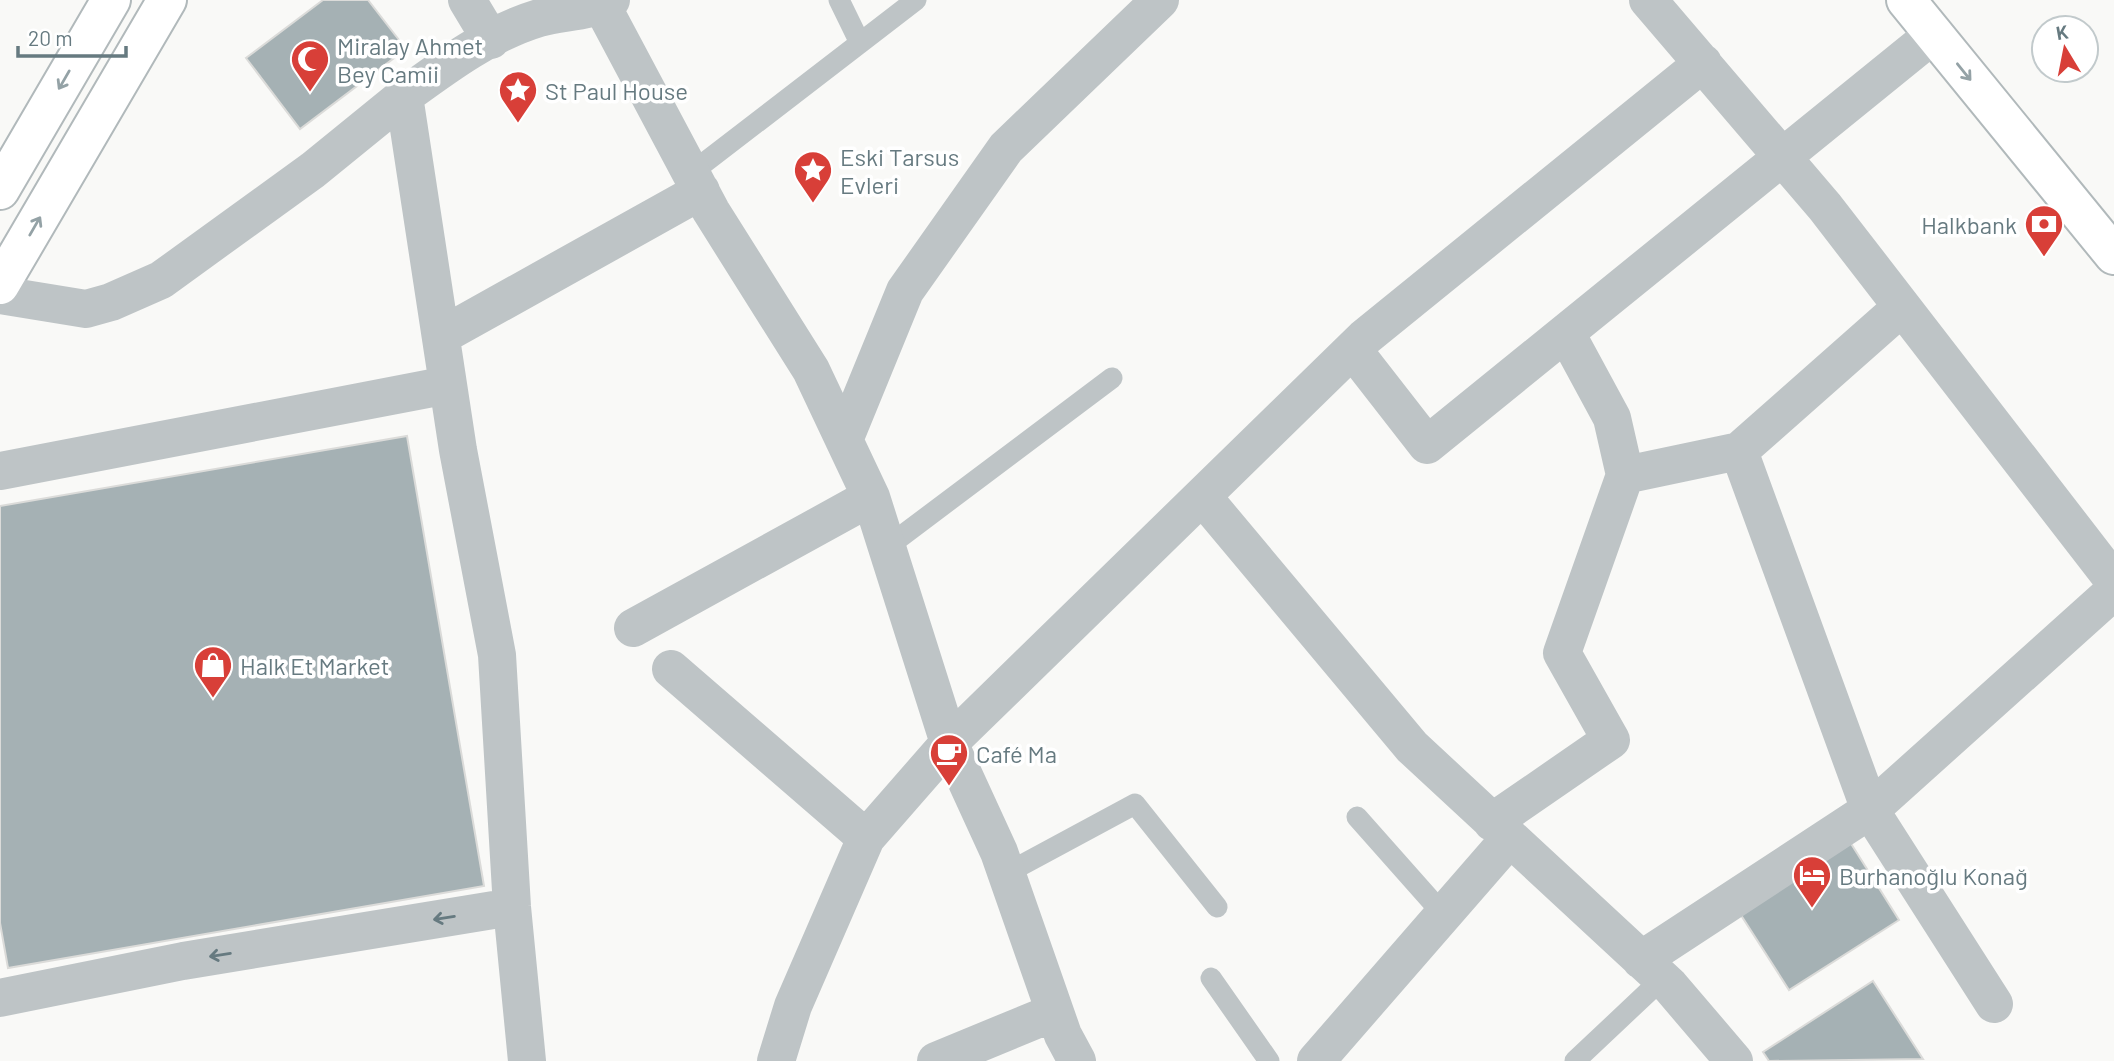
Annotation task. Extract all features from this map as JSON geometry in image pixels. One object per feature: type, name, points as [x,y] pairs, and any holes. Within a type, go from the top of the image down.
[{"type":"main road","points":[[0,190],[111,0]]},
{"type":"main road","points":[[0,285],[167,0]]},
{"type":"main road","points":[[1906,0],[2114,255]]},
{"type":"street","points":[[467,0],[491,40]]},
{"type":"street","points":[[844,440],[905,291],[1006,148],[1160,0]]},
{"type":"street","points":[[1648,0],[1783,158],[2114,581]]},
{"type":"street","points":[[0,295],[86,309],[111,303],[161,280],[313,170],[404,96],[466,52],[537,19],[606,3],[696,182],[811,370],[871,497],[949,743],[1007,873],[1055,1012],[1077,1061]]},
{"type":"street","points":[[1353,350],[1427,445],[1934,34]]},
{"type":"street","points":[[776,1061],[798,993],[866,838],[949,743],[1353,350],[1703,63]]},
{"type":"street","points":[[404,96],[448,385],[497,655],[512,907],[527,1061]]},
{"type":"street","points":[[441,336],[696,182]]},
{"type":"street","points":[[1626,475],[1739,450],[1902,307]]},
{"type":"street","points":[[1316,1061],[1443,914],[1501,830],[1611,740],[1562,653],[1626,475],[1612,418],[1566,333]]},
{"type":"street","points":[[0,471],[448,385]]},
{"type":"street","points":[[1739,450],[1870,810],[1994,1004]]},
{"type":"street","points":[[1202,496],[1412,747],[1652,969],[1734,1061]]},
{"type":"street","points":[[633,628],[871,497]]},
{"type":"street","points":[[1652,969],[1870,810],[2114,592]]},
{"type":"street","points":[[671,670],[866,838]]},
{"type":"street","points":[[0,998],[183,961],[512,907]]},
{"type":"street","points":[[936,1061],[1055,1012]]},
{"type":"lane","points":[[839,0],[860,43]]},
{"type":"lane","points":[[696,182],[860,43],[916,0]]},
{"type":"lane","points":[[887,547],[1112,377]]},
{"type":"lane","points":[[1007,873],[1135,804],[1217,907]]},
{"type":"lane","points":[[1357,817],[1443,914]]},
{"type":"lane","points":[[1575,1061],[1652,969]]},
{"type":"lane","points":[[1211,978],[1269,1061]]},
{"type":"building","name":"Miralay Ahmet Bey Camii","points":[[323,0],[368,0],[406,49],[300,129],[246,58]]},
{"type":"building","points":[[407,436],[484,886],[8,968],[0,923],[0,506]]},
{"type":"building","points":[[1850,842],[1899,920],[1789,990],[1739,912]]},
{"type":"building","points":[[1873,981],[1923,1059],[1769,1061],[1763,1052]]},
{"type":"place","name":"Miralay Ahmet Bey Camii","points":[[310,93]]},
{"type":"place","name":"St Paul House","points":[[518,124]]},
{"type":"place","name":"Eski Tarsus Evleri","points":[[813,204]]},
{"type":"place","name":"Halkbank","points":[[2044,258]]},
{"type":"place","name":"Halk Et Market","points":[[213,699]]},
{"type":"place","name":"Café Ma","points":[[949,787]]},
{"type":"place","name":"Burhanoğlu Konağ","points":[[1812,909]]}]
